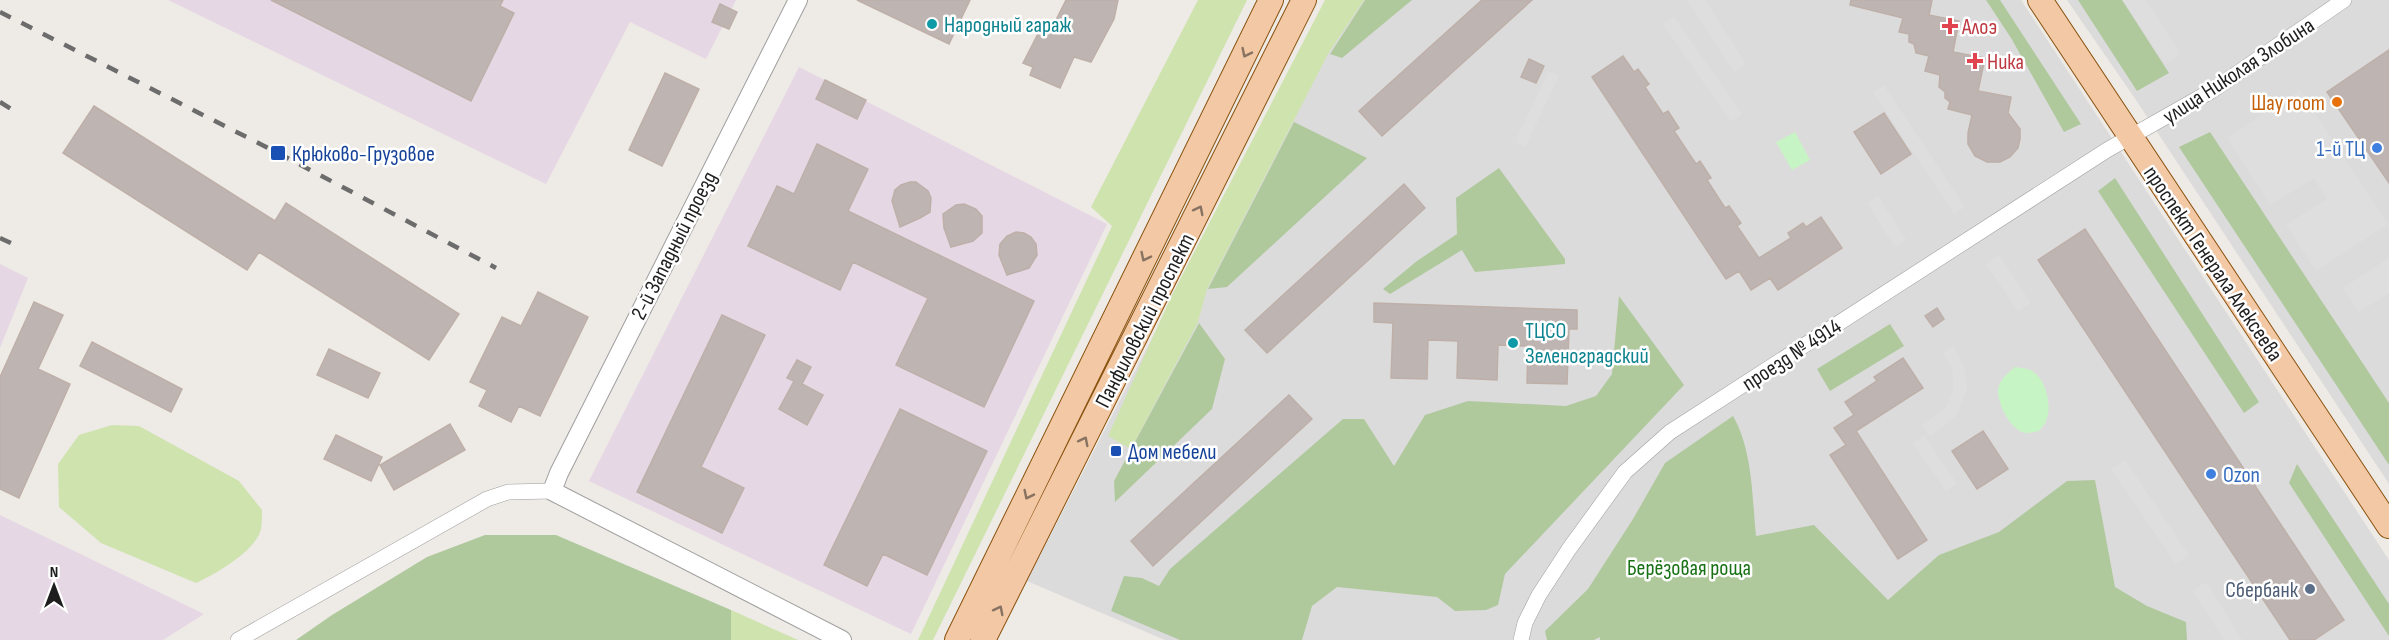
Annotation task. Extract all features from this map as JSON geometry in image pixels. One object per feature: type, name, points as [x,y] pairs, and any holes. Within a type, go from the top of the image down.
[{"type":"main road","name":"Панфиловский проспект","points":[[957,640],[1271,0]]},
{"type":"main road","name":"Панфиловский проспект","points":[[983,640],[1304,0]]},
{"type":"main road","name":"проспект Генерала Алексеева","points":[[2040,0],[2389,525]]},
{"type":"street","name":"2-й Западный проезд","points":[[552,491],[640,309],[798,0]]},
{"type":"street","name":"улица Николая Злобина","points":[[2130,138],[2214,90],[2344,0]]},
{"type":"street","name":"проезд № 4914","points":[[1521,640],[1525,623],[1539,595],[1569,549],[1625,472],[1643,454],[1670,432],[2130,138]]},
{"type":"street","points":[[238,640],[487,499],[508,492],[552,491],[842,640]]},
{"type":"shaded area","points":[[168,0],[736,0],[706,59],[630,22],[546,184]]},
{"type":"shaded area","points":[[1326,0],[2021,0],[2389,560],[2389,640],[1165,640],[1027,581]]},
{"type":"shaded area","points":[[1687,0],[1705,0],[1746,64],[1734,72]]},
{"type":"shaded area","points":[[2067,0],[2389,0],[2389,484],[2138,103]]},
{"type":"shaded area","points":[[2123,0],[2146,0],[2181,54],[2165,64]]},
{"type":"shaded area","points":[[1674,17],[1742,114],[1731,122],[1663,24]]},
{"type":"shaded area","points":[[799,67],[1107,224],[911,634],[589,481]]},
{"type":"shaded area","points":[[1549,71],[1559,76],[1525,147],[1515,142]]},
{"type":"shaded area","points":[[1884,85],[1965,207],[1954,214],[1873,92]]},
{"type":"shaded area","points":[[2300,90],[2388,224],[2316,271],[2286,225],[2327,199],[2314,178],[2270,205],[2227,138]]},
{"type":"shaded area","points":[[1878,196],[1906,240],[1895,247],[1867,203]]},
{"type":"shaded area","points":[[1999,255],[2031,303],[2018,311],[1986,264]]},
{"type":"shaded area","points":[[2389,258],[2389,293],[2359,312],[2343,288]]},
{"type":"shaded area","points":[[0,264],[28,278],[0,348]]},
{"type":"shaded area","points":[[1953,346],[1964,366],[1967,388],[1957,415],[1930,437],[1922,426],[1946,407],[1954,387],[1952,369],[1943,354]]},
{"type":"shaded area","points":[[1924,435],[1957,484],[1946,491],[1913,443]]},
{"type":"shaded area","points":[[2125,460],[2189,555],[2176,564],[2111,469]]},
{"type":"shaded area","points":[[0,515],[204,614],[163,640],[0,640]]},
{"type":"shaded area","points":[[2206,582],[2242,640],[2224,640],[2193,591]]},
{"type":"green space","points":[[1198,0],[1247,0],[933,640],[918,640],[1112,226],[1091,207]]},
{"type":"green space","points":[[1325,0],[1364,0],[1328,54],[1207,289],[1198,322],[1131,449],[1108,436],[1172,295]]},
{"type":"green space","points":[[1365,0],[1412,0],[1342,58],[1330,54]]},
{"type":"green space","points":[[1986,0],[2000,0],[2081,124],[2064,132],[2011,38]]},
{"type":"green space","points":[[2078,0],[2122,0],[2169,73],[2137,91]]},
{"type":"green space","points":[[1294,122],[1367,158],[1227,287],[1208,289]]},
{"type":"green space","points":[[1795,132],[1810,160],[1792,170],[1776,142]]},
{"type":"green space","points":[[2210,132],[2389,403],[2389,465],[2179,147]]},
{"type":"green space","points":[[1499,168],[1565,259],[1565,264],[1475,272],[1462,250],[1390,294],[1383,289],[1417,261],[1457,234],[1456,198]]},
{"type":"green space","points":[[2115,178],[2259,402],[2244,413],[2098,191]]},
{"type":"green space","points":[[1619,296],[1684,385],[1505,574],[1498,605],[1486,610],[1455,611],[1437,597],[1337,587],[1312,606],[1302,640],[1180,640],[1111,611],[1124,576],[1142,578],[1159,586],[1170,569],[1343,419],[1364,419],[1394,466],[1425,415],[1468,401],[1566,406],[1596,396],[1612,374]]},
{"type":"green space","points":[[1199,323],[1225,359],[1212,409],[1115,502],[1114,481]]},
{"type":"green space","points":[[1890,324],[1904,346],[1830,391],[1817,369]]},
{"type":"green space","points":[[2015,367],[2028,369],[2035,373],[2046,391],[2048,412],[2046,422],[2039,431],[2025,433],[2020,431],[2010,422],[2000,402],[1998,390],[2000,383]]},
{"type":"green space","name":"Берёзовая роща","points":[[1733,416],[1740,430],[1748,459],[1756,536],[1814,525],[1888,600],[1939,555],[1999,532],[2067,481],[2095,480],[2115,587],[2147,606],[2186,622],[2187,640],[1600,640],[1600,637],[1594,640],[1547,640],[1545,631],[1588,589],[1633,519],[1665,463]]},
{"type":"green space","points":[[112,425],[139,426],[239,481],[262,510],[258,537],[224,568],[196,583],[101,543],[59,507],[58,464],[79,435]]},
{"type":"green space","points":[[2297,464],[2389,604],[2389,636],[2289,483]]},
{"type":"green space","points":[[485,535],[556,535],[731,610],[731,640],[296,640],[332,615],[427,557]]},
{"type":"green space","points":[[731,610],[798,640],[731,640]]},
{"type":"building","points":[[271,0],[503,0],[500,6],[514,13],[471,101]]},
{"type":"building","name":"Народный гараж","points":[[857,0],[970,0],[949,44]]},
{"type":"building","points":[[1066,0],[1118,0],[1114,19],[1091,62],[1074,57],[1060,88],[1030,75],[1033,67],[1023,63],[1042,26],[1051,30]]},
{"type":"building","points":[[1482,0],[1532,0],[1382,136],[1359,111]]},
{"type":"building","points":[[1851,0],[1932,0],[1929,15],[1959,21],[1953,52],[1985,58],[1978,91],[2011,97],[2008,113],[2020,129],[2020,139],[2018,148],[2010,157],[2000,162],[1987,162],[1975,156],[1968,144],[1972,115],[1948,109],[1950,102],[1945,98],[1945,92],[1939,87],[1940,75],[1925,71],[1929,56],[1916,53],[1914,44],[1909,42],[1909,34],[1899,32],[1903,18],[1850,5]]},
{"type":"building","points":[[720,4],[737,12],[729,29],[712,22]]},
{"type":"building","name":"1-й ТЦ","points":[[2389,50],[2389,183],[2327,92]]},
{"type":"building","points":[[1623,56],[1634,72],[1638,69],[1649,84],[1645,87],[1663,114],[1668,111],[1679,128],[1674,131],[1696,164],[1700,161],[1711,178],[1707,180],[1725,208],[1729,206],[1741,223],[1737,226],[1759,258],[1791,238],[1788,233],[1803,223],[1806,227],[1821,217],[1842,248],[1778,290],[1770,278],[1751,290],[1739,271],[1726,279],[1592,77]]},
{"type":"building","points":[[1529,59],[1544,66],[1536,83],[1521,77]]},
{"type":"building","points":[[665,73],[699,89],[662,166],[629,150]]},
{"type":"building","points":[[825,80],[866,100],[857,119],[816,99]]},
{"type":"building","points":[[94,106],[275,221],[286,203],[459,314],[429,360],[259,252],[247,270],[63,153]]},
{"type":"building","points":[[1884,113],[1911,154],[1881,174],[1854,132]]},
{"type":"building","points":[[817,144],[868,169],[848,211],[1034,301],[984,407],[896,365],[928,298],[853,262],[840,290],[748,246],[777,186],[794,194]]},
{"type":"building","points":[[910,182],[916,182],[928,191],[931,198],[930,212],[900,227],[892,201],[895,190]]},
{"type":"building","points":[[1404,184],[1425,208],[1267,353],[1245,330]]},
{"type":"building","points":[[964,204],[976,209],[982,216],[982,233],[973,241],[951,247],[944,228],[943,214],[956,205]]},
{"type":"building","points":[[2085,229],[2344,620],[2314,640],[2290,640],[2038,260]]},
{"type":"building","points":[[1016,232],[1031,237],[1036,244],[1037,255],[1029,268],[1007,275],[999,255],[1000,244],[1007,236]]},
{"type":"building","points":[[538,292],[588,317],[540,416],[519,406],[511,422],[479,406],[487,390],[470,382],[502,317],[521,326]]},
{"type":"building","points":[[34,302],[63,315],[38,369],[70,384],[19,498],[0,489],[0,377]]},
{"type":"building","name":"ТЦСО Зеленоградский","points":[[1374,303],[1577,310],[1577,329],[1569,329],[1567,384],[1527,383],[1528,346],[1498,345],[1497,380],[1457,378],[1458,341],[1428,340],[1427,379],[1391,378],[1393,323],[1374,322]]},
{"type":"building","points":[[1937,308],[1944,319],[1933,327],[1925,316]]},
{"type":"building","points":[[722,315],[765,335],[701,467],[744,488],[722,533],[637,492]]},
{"type":"building","points":[[92,342],[182,389],[171,412],[80,366]]},
{"type":"building","points":[[329,349],[380,373],[368,398],[317,375]]},
{"type":"building","points":[[1903,358],[1923,388],[1856,431],[1927,540],[1898,559],[1830,455],[1846,445],[1834,428],[1854,415],[1845,402],[1877,381],[1874,377]]},
{"type":"building","points":[[797,360],[811,367],[802,384],[823,395],[807,425],[779,409],[794,381],[787,378]]},
{"type":"building","points":[[1289,395],[1312,419],[1153,566],[1131,541]]},
{"type":"building","points":[[900,409],[987,451],[927,575],[883,554],[867,586],[824,565]]},
{"type":"building","points":[[450,424],[465,450],[394,490],[380,465]]},
{"type":"building","points":[[1983,431],[2008,469],[1977,489],[1952,451]]},
{"type":"building","points":[[336,435],[382,457],[371,481],[324,459]]},
{"type":"railway","points":[[0,12],[278,153],[496,268]]},
{"type":"railway","points":[[0,102],[16,112]]},
{"type":"railway","points":[[0,238],[15,245]]},
{"type":"place","name":"Народный гараж","points":[[932,24]]},
{"type":"place","name":"Алоэ","points":[[1950,26]]},
{"type":"place","name":"Ника","points":[[1975,61]]},
{"type":"place","name":"Шау room","points":[[2337,102]]},
{"type":"place","name":"1-й ТЦ","points":[[2377,148]]},
{"type":"place","name":"Крюково-Грузовое","points":[[278,153]]},
{"type":"place","name":"ТЦСО Зеленоградский","points":[[1513,343]]},
{"type":"place","name":"Дом мебели","points":[[1116,451]]},
{"type":"place","name":"Ozon","points":[[2211,474]]},
{"type":"place","name":"Сбербанк","points":[[2310,589]]}]
